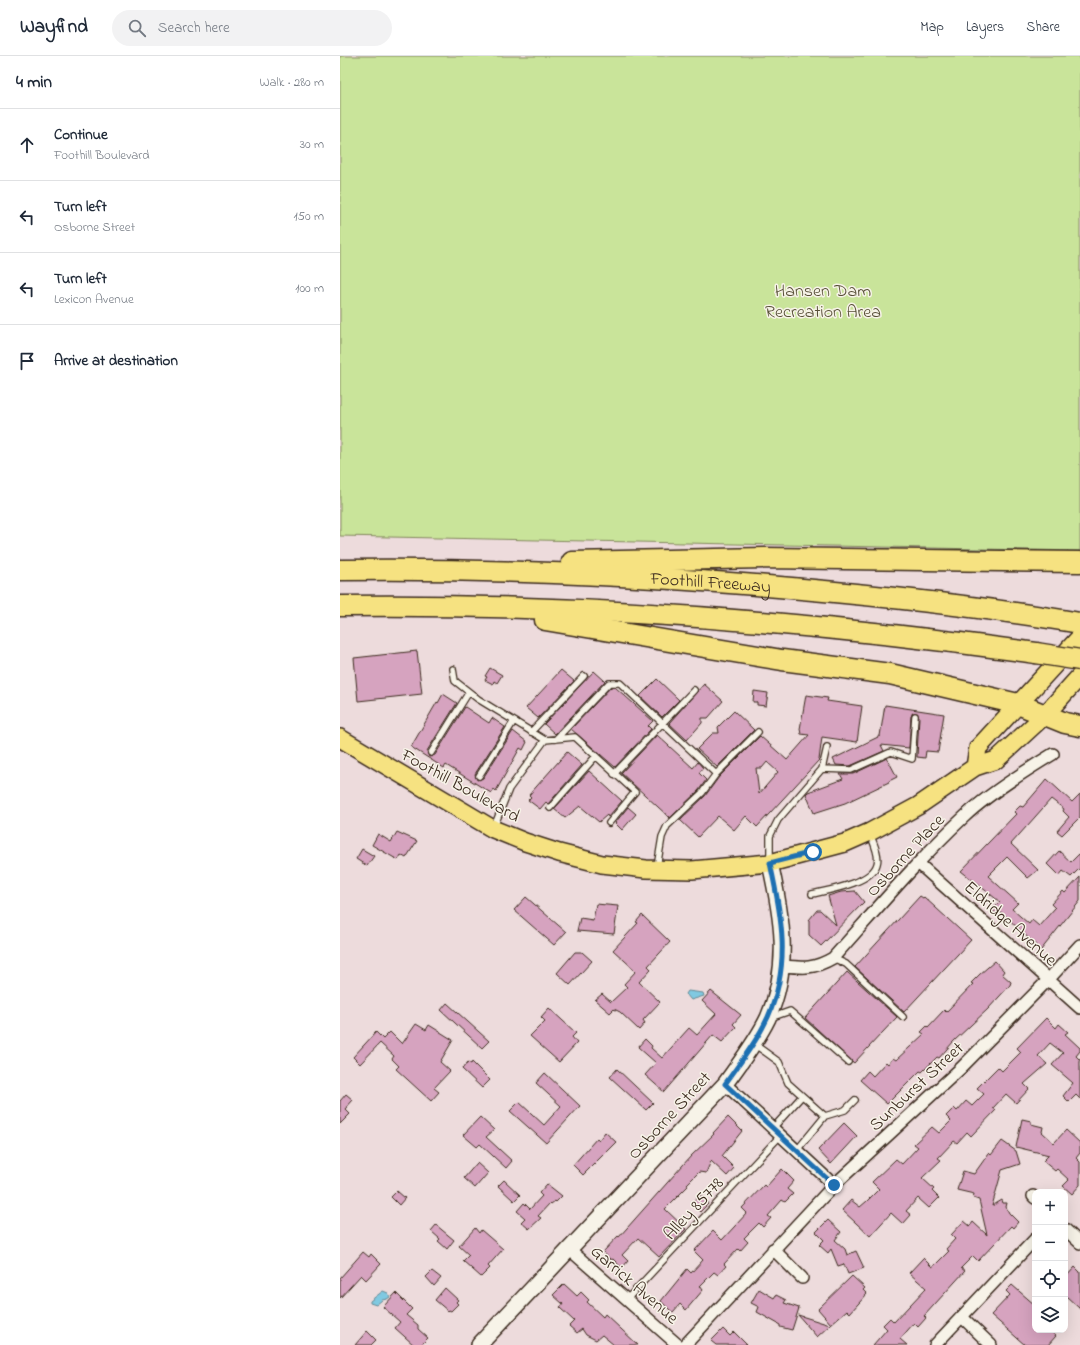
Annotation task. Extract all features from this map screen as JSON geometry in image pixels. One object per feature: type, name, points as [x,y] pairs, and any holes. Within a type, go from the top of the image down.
[{"type":"highway","points":[[340,569],[698,559],[1080,562]]},
{"type":"highway","name":"Foothill Freeway","points":[[340,569],[481,571],[705,581],[876,596],[1071,621]]},
{"type":"highway","name":"Foothill Freeway","points":[[340,606],[480,608],[648,614],[758,622],[872,632],[1080,660]]},
{"type":"highway","points":[[480,608],[546,621],[782,660],[890,674],[1018,704],[1065,723],[1080,726]]},
{"type":"main road","points":[[975,768],[978,748],[1080,637]]},
{"type":"main road","name":"Foothill Boulevard","points":[[340,738],[493,829],[566,855],[602,864],[657,870],[692,870],[770,863],[845,843],[870,832],[918,806],[975,768],[996,760],[1045,715],[1080,676]]},
{"type":"main road","name":"Osborne Street","points":[[479,1345],[725,1084],[753,1044],[768,1018],[778,991],[783,966],[783,942],[778,900],[770,863]]},
{"type":"street","name":"Osborne Place","points":[[783,966],[806,968],[820,965],[833,958],[918,863],[965,816],[1023,772],[1053,754]]},
{"type":"street","name":"Eldridge Avenue","points":[[918,863],[1080,1008]]},
{"type":"street","name":"Sunburst Street","points":[[686,1345],[773,1249],[834,1185],[961,1068],[1049,979],[1080,945]]},
{"type":"street","points":[[725,1084],[834,1185]]},
{"type":"street","points":[[1068,1233],[1080,1243]]},
{"type":"street","points":[[935,1345],[1032,1242]]},
{"type":"street","name":"Garrick Avenue","points":[[569,1249],[678,1345]]},
{"type":"street","points":[[773,1249],[802,1278]]},
{"type":"street","points":[[962,1317],[991,1345]]},
{"type":"lane","points":[[453,669],[455,681],[469,692],[530,732],[545,740],[575,737],[634,792],[609,823]]},
{"type":"lane","points":[[530,732],[584,676]]},
{"type":"lane","points":[[556,739],[609,683],[620,683],[716,774]]},
{"type":"lane","points":[[614,774],[694,690]]},
{"type":"lane","points":[[431,754],[469,692]]},
{"type":"lane","points":[[822,769],[851,770],[891,752],[912,758],[915,716]]},
{"type":"lane","points":[[479,776],[514,721]]},
{"type":"lane","points":[[657,870],[662,837],[667,826],[702,793],[716,774],[758,732]]},
{"type":"lane","points":[[493,829],[509,788],[545,740]]},
{"type":"lane","points":[[770,863],[770,836],[778,820],[822,769],[827,747]]},
{"type":"lane","points":[[550,808],[596,756]]},
{"type":"lane","points":[[812,894],[858,882],[872,872],[878,859],[870,832]]},
{"type":"lane","points":[[833,958],[846,964],[903,1017]]},
{"type":"lane","points":[[768,1018],[790,1011],[848,1062]]},
{"type":"lane","points":[[753,1044],[779,1062],[788,1083],[825,1116]]},
{"type":"lane","name":"Alley 85778","points":[[626,1300],[777,1132],[802,1096]]},
{"type":"lane","points":[[797,1150],[825,1116],[845,1110],[855,1100]]},
{"type":"green space","name":"Hansen Dam Recreation Area","points":[[340,56],[1080,56],[1080,551],[340,536]]},
{"type":"water","points":[[688,991],[703,993],[704,996],[691,1000],[686,994]]},
{"type":"water","points":[[383,1291],[388,1293],[390,1297],[382,1300],[376,1305],[370,1303],[370,1301]]},
{"type":"building","points":[[417,651],[422,694],[358,701],[354,658]]},
{"type":"building","points":[[490,668],[502,675],[497,683],[494,681],[493,684],[485,680],[487,677],[485,676]]},
{"type":"building","points":[[561,670],[574,681],[538,718],[526,708]]},
{"type":"building","points":[[594,671],[605,681],[555,734],[544,724]]},
{"type":"building","points":[[657,679],[679,700],[662,717],[640,696]]},
{"type":"building","points":[[704,684],[723,701],[708,718],[702,718],[702,723],[687,740],[669,723]]},
{"type":"building","points":[[611,687],[615,687],[653,721],[648,726],[651,729],[615,767],[571,729]]},
{"type":"building","points":[[754,691],[768,693],[766,706],[757,705],[757,702],[753,702]]},
{"type":"building","points":[[443,694],[457,703],[427,751],[429,757],[435,755],[465,707],[489,723],[492,718],[505,727],[475,774],[477,780],[483,778],[513,731],[527,742],[523,750],[520,748],[496,791],[494,789],[491,793],[446,765],[444,768],[411,747]]},
{"type":"building","points":[[806,695],[828,698],[827,701],[862,706],[857,742],[822,737],[819,760],[757,827],[746,816],[734,830],[718,816],[698,837],[680,820],[705,796],[719,777],[760,736],[787,760],[809,735],[801,734],[800,729]],"holes":[[[767,762],[778,772],[759,794],[756,768],[762,768]]]},
{"type":"building","points":[[885,705],[944,714],[938,752],[926,751],[925,758],[917,757],[919,716],[915,712],[911,716],[909,748],[881,745],[884,751],[850,766],[836,765],[833,759],[880,736]]},
{"type":"building","points":[[734,711],[754,730],[717,767],[697,749],[713,733],[719,733],[718,727]]},
{"type":"building","points":[[657,735],[693,768],[698,762],[703,768],[699,773],[706,780],[699,790],[670,818],[621,773]]},
{"type":"building","points":[[567,752],[582,765],[548,804],[546,802],[540,809],[528,800],[531,797],[529,795]]},
{"type":"building","points":[[887,758],[897,777],[845,803],[814,813],[806,794],[808,792],[843,779],[840,774],[853,774]]},
{"type":"building","points":[[589,771],[622,801],[608,817],[607,815],[599,822],[580,806],[565,818],[554,809]]},
{"type":"building","points":[[1047,779],[1072,802],[1080,794],[1080,817],[1062,835],[1057,831],[1069,817],[1063,811],[1064,809],[1051,799],[1011,844],[1038,870],[1028,878],[1007,857],[988,876],[1018,903],[1012,909],[1029,924],[1032,920],[1039,926],[1055,908],[1051,904],[1063,891],[1065,893],[1080,877],[1080,901],[1041,950],[1001,912],[998,915],[992,910],[1000,902],[961,871],[1016,814],[1014,812],[1020,806],[1023,807]]},
{"type":"building","points":[[628,807],[636,814],[622,830],[615,823]]},
{"type":"building","points":[[397,832],[417,841],[406,858],[401,855],[398,860],[372,845],[378,834],[391,842]]},
{"type":"building","points":[[362,849],[374,856],[367,866],[356,859]]},
{"type":"building","points":[[1059,851],[1071,862],[1080,853],[1080,868],[1071,877],[1063,871],[1059,876],[1047,864]]},
{"type":"building","points":[[855,891],[864,902],[821,946],[809,935],[809,920],[817,910],[820,910],[836,925],[828,896],[841,892]]},
{"type":"building","points":[[920,896],[923,898],[924,897],[971,940],[904,1012],[855,967]]},
{"type":"building","points":[[526,897],[566,932],[554,945],[514,910]]},
{"type":"building","points":[[596,904],[618,906],[614,934],[577,931],[580,918],[593,920]]},
{"type":"building","points":[[642,915],[670,942],[648,966],[651,969],[639,982],[660,1002],[643,1020],[645,1023],[639,1030],[620,1012],[614,1009],[610,1013],[595,1000],[602,994],[611,1002],[627,987],[624,984],[636,971],[613,950],[638,923],[636,922]]},
{"type":"building","points":[[575,952],[582,952],[592,961],[570,985],[557,973]]},
{"type":"building","points":[[995,961],[1004,971],[1002,974],[1011,982],[1010,985],[939,1058],[937,1057],[922,1072],[920,1071],[887,1104],[860,1080],[868,1071],[873,1076],[886,1062],[888,1064],[893,1058],[896,1060],[924,1034],[921,1032],[927,1026],[928,1027],[944,1010],[946,1012],[973,984],[971,983]]},
{"type":"building","points":[[847,972],[897,1017],[854,1063],[805,1018]]},
{"type":"building","points":[[711,991],[741,1015],[733,1024],[736,1027],[722,1042],[713,1035],[664,1092],[645,1075],[656,1063],[638,1047],[645,1039],[652,1046],[651,1048],[662,1058],[689,1028],[697,1035],[716,1014],[702,1001]]},
{"type":"building","points":[[447,1003],[489,1041],[482,1048],[441,1010]]},
{"type":"building","points":[[549,1008],[576,1033],[572,1037],[577,1043],[559,1062],[530,1036],[545,1021],[541,1017]]},
{"type":"building","points":[[1046,1018],[1056,1028],[1059,1024],[1068,1032],[1065,1034],[1080,1048],[1080,1051],[1076,1056],[1080,1060],[1080,1099],[1076,1095],[1069,1102],[1063,1096],[1073,1083],[1052,1065],[1063,1053],[1050,1043],[1038,1056],[1047,1064],[1024,1084],[1029,1089],[1016,1103],[1006,1094],[993,1108],[996,1110],[971,1136],[967,1132],[957,1143],[954,1141],[938,1158],[941,1160],[922,1178],[934,1189],[932,1191],[939,1198],[929,1208],[918,1198],[906,1211],[911,1215],[903,1224],[891,1213],[870,1236],[842,1210],[851,1200],[860,1207],[867,1201],[879,1189],[872,1182],[896,1159],[902,1164],[918,1147],[914,1144],[932,1127],[939,1133],[951,1121],[946,1116],[954,1108],[957,1111],[966,1101],[972,1106],[984,1094],[977,1088],[998,1067],[1002,1071],[1021,1052],[1017,1048]]},
{"type":"building","points":[[416,1024],[426,1030],[429,1025],[453,1040],[440,1062],[450,1071],[434,1088],[439,1092],[431,1101],[396,1069],[399,1066],[392,1059],[394,1056],[380,1043],[360,1064],[353,1057],[376,1032],[383,1039],[390,1032],[402,1044]]},
{"type":"building","points":[[468,1062],[471,1064],[472,1062],[490,1080],[482,1088],[462,1069]]},
{"type":"building","points":[[617,1069],[653,1103],[646,1110],[610,1077]]},
{"type":"building","points":[[545,1073],[580,1106],[546,1143],[510,1111],[519,1102],[544,1125],[561,1106],[536,1083]]},
{"type":"building","points":[[346,1094],[353,1100],[345,1109],[350,1114],[340,1124],[340,1101]]},
{"type":"building","points":[[480,1117],[494,1130],[486,1137],[512,1161],[506,1168],[480,1144],[477,1147],[463,1135]]},
{"type":"building","points":[[728,1117],[742,1131],[722,1156],[734,1168],[727,1176],[711,1161],[706,1173],[699,1172],[687,1184],[688,1186],[665,1209],[686,1229],[659,1257],[638,1238],[622,1255],[628,1261],[622,1268],[613,1259],[611,1260],[603,1252],[618,1236],[619,1237]]},
{"type":"building","points":[[1022,1119],[1031,1121],[1031,1124],[1043,1127],[1042,1132],[1054,1143],[1066,1130],[1080,1143],[1080,1153],[1076,1158],[1080,1162],[1080,1185],[1072,1194],[1063,1186],[1069,1180],[1057,1169],[1055,1171],[1043,1161],[1049,1155],[1016,1147]]},
{"type":"building","points":[[844,1123],[857,1136],[831,1164],[818,1150]]},
{"type":"building","points":[[605,1132],[616,1142],[583,1175],[573,1165],[597,1138],[599,1140]]},
{"type":"building","points":[[1002,1141],[1016,1151],[1020,1164],[1002,1170],[992,1206],[1002,1200],[1003,1203],[1007,1203],[1006,1207],[1009,1213],[1018,1222],[1013,1228],[1011,1226],[978,1261],[973,1256],[961,1268],[965,1271],[924,1316],[926,1318],[918,1327],[914,1323],[900,1339],[907,1345],[873,1345],[887,1329],[883,1325],[890,1318],[894,1322],[926,1288],[909,1273],[923,1258],[932,1267],[936,1264],[949,1251],[946,1249],[955,1239],[951,1235],[964,1221],[970,1226],[973,1222],[987,1235],[979,1200],[973,1198],[974,1194],[957,1190],[963,1171],[974,1174],[989,1153],[991,1155]]},
{"type":"building","points":[[477,1163],[488,1173],[475,1188],[464,1178]]},
{"type":"building","points":[[782,1169],[794,1181],[787,1189],[793,1194],[785,1202],[782,1200],[768,1216],[771,1218],[763,1227],[759,1223],[744,1238],[748,1242],[740,1251],[738,1249],[724,1264],[726,1266],[718,1275],[714,1272],[700,1286],[703,1290],[686,1310],[680,1304],[673,1312],[671,1311],[661,1301],[687,1269],[691,1273],[703,1260],[694,1251],[713,1231],[722,1240],[747,1213],[742,1208],[764,1185],[766,1187]]},
{"type":"building","points":[[504,1180],[520,1195],[514,1201],[498,1186]]},
{"type":"building","points":[[547,1184],[562,1196],[556,1202],[550,1203],[538,1216],[541,1218],[529,1229],[521,1222],[525,1218],[517,1211],[524,1203],[530,1209],[542,1196],[539,1193]]},
{"type":"building","points":[[397,1191],[405,1198],[399,1205],[391,1197]]},
{"type":"building","points":[[700,1195],[709,1203],[700,1212],[692,1204]]},
{"type":"building","points":[[828,1220],[841,1232],[835,1240],[845,1249],[847,1255],[856,1251],[864,1268],[848,1274],[844,1264],[838,1266],[831,1249],[828,1253],[819,1245],[824,1240],[816,1232]]},
{"type":"building","points":[[436,1225],[454,1240],[447,1249],[438,1241],[440,1239],[431,1231]]},
{"type":"building","points":[[475,1228],[479,1233],[481,1230],[503,1249],[488,1266],[490,1268],[481,1277],[463,1261],[469,1255],[459,1246]]},
{"type":"building","points":[[363,1252],[369,1257],[371,1254],[381,1264],[366,1280],[361,1275],[340,1298],[340,1278]]},
{"type":"building","points":[[1075,1267],[1080,1272],[1080,1309],[1068,1298],[1068,1275]]},
{"type":"building","points":[[432,1271],[441,1278],[434,1286],[426,1277]]},
{"type":"building","points":[[852,1276],[865,1288],[863,1290],[867,1294],[850,1313],[847,1310],[831,1324],[818,1309]]},
{"type":"building","points":[[564,1284],[577,1296],[581,1292],[589,1300],[587,1302],[603,1317],[605,1314],[638,1345],[614,1345],[602,1335],[596,1340],[586,1335],[582,1329],[577,1333],[569,1326],[574,1321],[560,1308],[563,1304],[553,1295]]},
{"type":"building","points":[[1012,1285],[1032,1302],[1032,1333],[1052,1333],[1056,1336],[1048,1345],[1025,1345],[991,1315],[1010,1295],[1006,1291]]},
{"type":"building","points":[[445,1288],[458,1300],[456,1302],[458,1304],[451,1311],[448,1311],[435,1300]]},
{"type":"building","points":[[759,1289],[774,1298],[776,1295],[786,1300],[784,1303],[799,1308],[792,1330],[780,1327],[780,1325],[757,1312],[759,1307],[751,1303]]},
{"type":"building","points":[[396,1293],[412,1309],[406,1315],[418,1325],[418,1329],[428,1338],[421,1345],[414,1345],[395,1328],[400,1322],[383,1307]]},
{"type":"building","points":[[798,1315],[830,1325],[817,1337]]},
{"type":"building","points":[[723,1329],[730,1336],[734,1332],[747,1345],[716,1345],[711,1341]]},
{"type":"building","points":[[367,1331],[376,1340],[371,1345],[355,1345]]},
{"type":"route","points":[[813,852],[770,863],[778,900],[783,942],[783,966],[778,991],[768,1018],[750,1049],[725,1084],[834,1185]]}]
